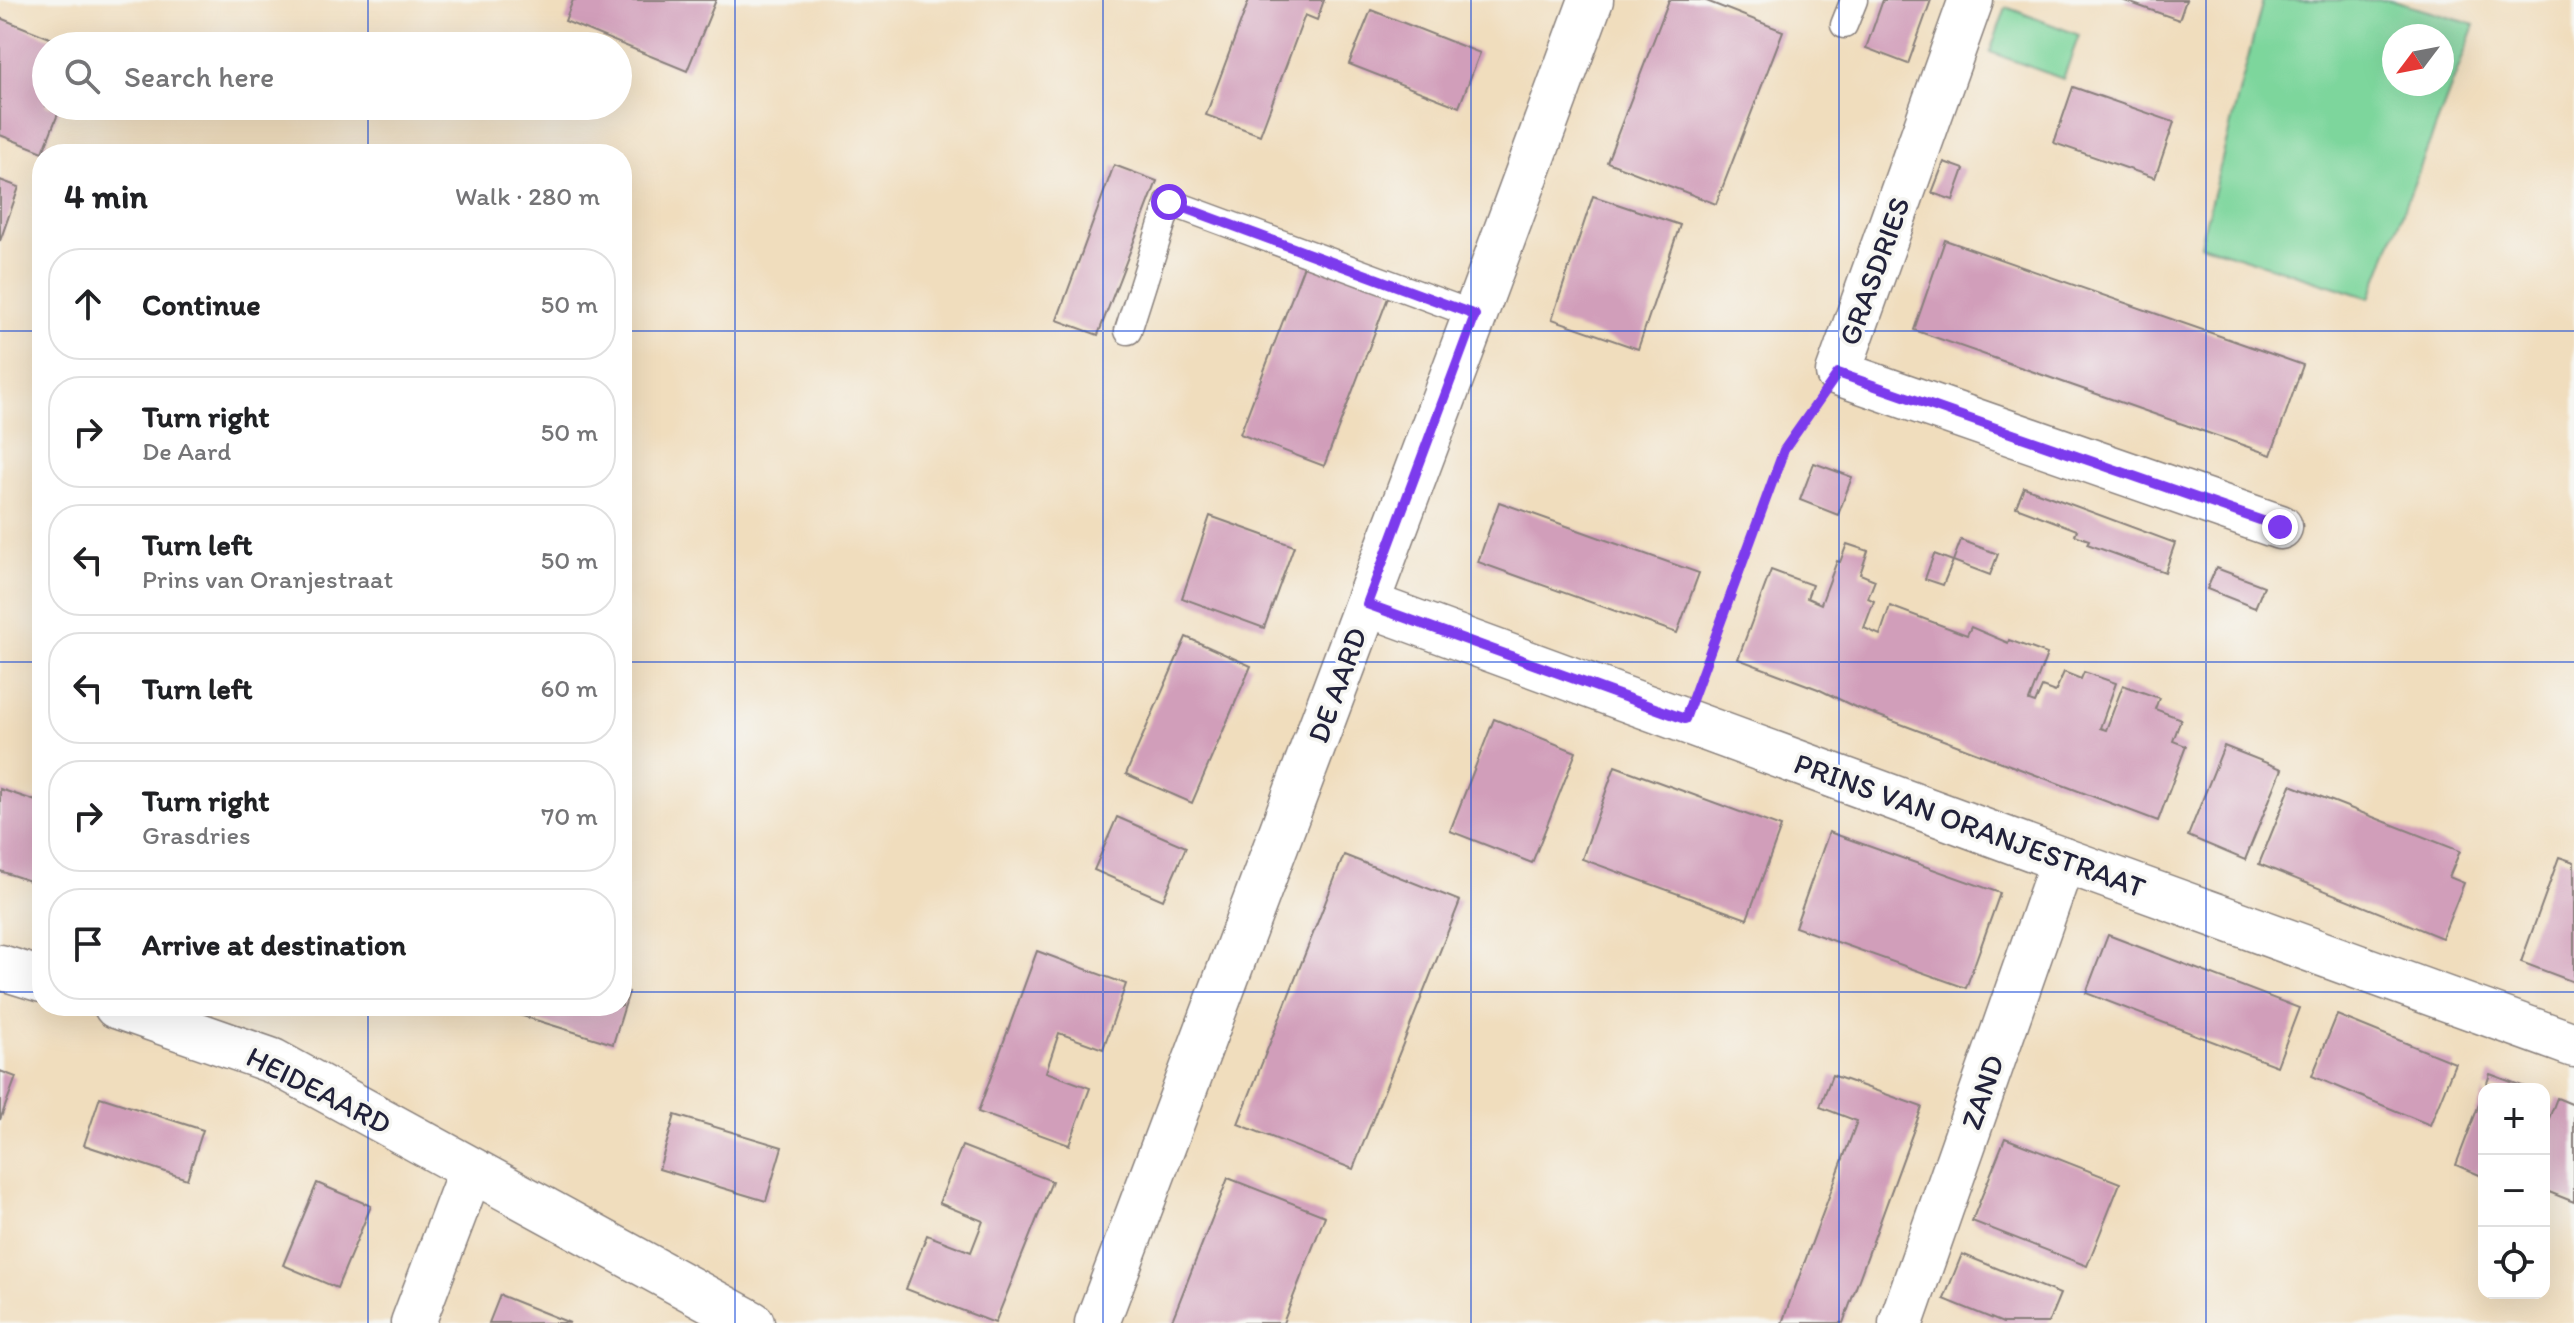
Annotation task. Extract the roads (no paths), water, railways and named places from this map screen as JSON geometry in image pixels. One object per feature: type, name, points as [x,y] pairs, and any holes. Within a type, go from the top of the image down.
[{"type":"street","name":"DE AARD","points":[[1097,1323],[1591,0]]},
{"type":"street","name":"GRASDRIES","points":[[1971,0],[1838,373],[2280,527]]},
{"type":"street","name":"PRINS VAN ORANJESTRAAT","points":[[1367,604],[2574,1045]]},
{"type":"street","name":"ZAND","points":[[1901,1323],[2063,860]]},
{"type":"street","points":[[0,967],[32,977]]},
{"type":"street","name":"HEIDEAARD","points":[[145,1016],[273,1061],[752,1323]]},
{"type":"street","points":[[413,1323],[471,1170]]},
{"type":"lane","points":[[1844,25],[1854,0]]},
{"type":"lane","points":[[1128,331],[1169,202],[1475,315]]}]
